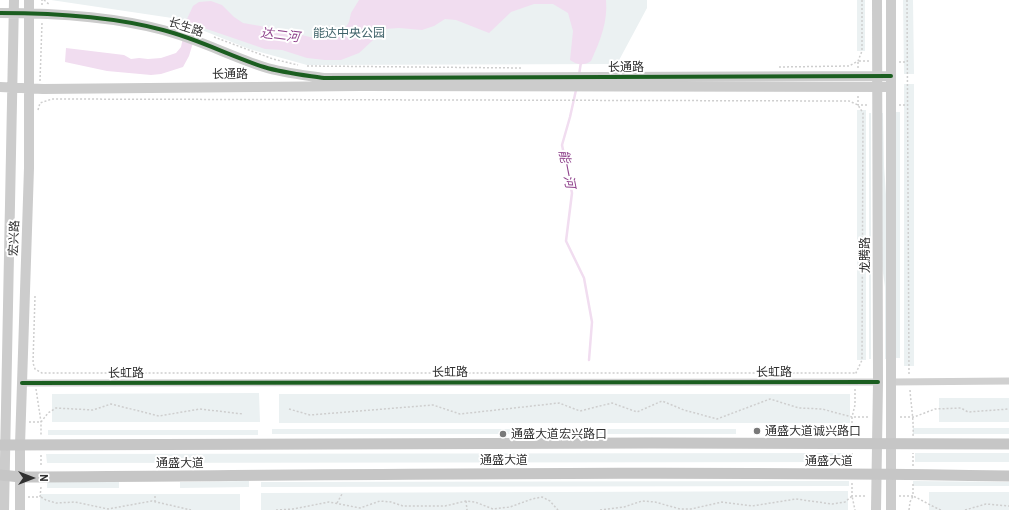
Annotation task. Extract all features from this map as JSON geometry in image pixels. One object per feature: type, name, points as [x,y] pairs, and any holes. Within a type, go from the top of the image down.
[{"type":"main road","name":"宏兴路","points":[[4,510],[2,475],[3,383],[14,0]]},
{"type":"main road","name":"宏兴路","points":[[20,510],[20,445],[29,168],[29,0]]},
{"type":"main road","name":"龙腾路","points":[[876,510],[878,443],[877,0]]},
{"type":"main road","points":[[891,0],[891,510]]},
{"type":"main road","name":"长生路","points":[[0,13],[100,18],[134,23],[182,36],[265,67],[324,78],[361,78]]},
{"type":"main road","name":"长通路","points":[[0,87],[753,86],[877,82],[891,76]]},
{"type":"main road","name":"长通路","points":[[361,78],[877,82],[891,87]]},
{"type":"main road","name":"通盛大道","points":[[3,445],[1009,444]]},
{"type":"main road","name":"通盛大道","points":[[2,475],[21,477],[616,472],[1009,476]]},
{"type":"street","points":[[892,382],[1009,381]]},
{"type":"street","name":"长虹路","points":[[22,383],[878,382]]},
{"type":"path","points":[[779,67],[849,66],[858,61],[862,51],[862,0]]},
{"type":"path","points":[[907,0],[910,375]]},
{"type":"path","points":[[212,37],[273,59],[303,66],[527,68]]},
{"type":"path","points":[[38,113],[40,103],[52,99],[849,101],[858,105],[863,113],[862,360],[854,373],[855,379]]},
{"type":"path","points":[[35,292],[33,363],[41,422],[48,413],[56,408],[92,410],[111,404],[159,416],[200,409],[243,414]]},
{"type":"path","points":[[35,369],[42,373],[854,373]]},
{"type":"path","points":[[289,409],[310,415],[433,405],[460,414],[559,403],[580,411],[612,403],[637,412],[662,401],[684,410],[717,419],[770,399],[800,408],[822,409],[852,417],[855,405],[855,386]]},
{"type":"path","points":[[910,390],[912,412],[914,417],[935,409],[960,408],[968,412],[1009,409]]},
{"type":"path","points":[[337,503],[342,494]]},
{"type":"path","points":[[155,496],[155,501]]},
{"type":"path","points":[[600,510],[624,507],[642,501],[655,502],[680,509],[691,509],[722,502],[752,506],[796,499],[832,504],[845,502],[852,496],[855,510]]},
{"type":"path","points":[[909,510],[912,496],[941,510]]},
{"type":"path","points":[[40,497],[56,503],[75,502],[108,509],[155,501],[191,510]]},
{"type":"path","points":[[276,510],[294,509],[329,502],[360,508],[380,501],[391,502],[403,506],[445,506],[475,502],[493,509],[510,507],[542,497],[550,501],[558,510]]},
{"type":"path","points":[[466,502],[467,510]]},
{"type":"path","points":[[965,510],[986,504],[1009,506]]},
{"type":"green space","name":"能达中央公园","points":[[51,0],[647,0],[647,8],[617,64],[307,65],[249,49],[172,18]]},
{"type":"green space","points":[[857,0],[865,0],[865,51],[857,51]]},
{"type":"green space","points":[[903,0],[913,0],[914,74],[904,74]]},
{"type":"green space","points":[[904,84],[914,84],[914,366],[904,366]]},
{"type":"green space","points":[[857,110],[866,110],[866,360],[857,360]]},
{"type":"green space","points":[[896,112],[900,112],[900,358],[896,358]]},
{"type":"green space","points":[[869,113],[871,113],[871,359],[869,359]]},
{"type":"green space","points":[[880,113],[883,113],[884,166],[887,209],[887,359],[885,359],[885,287],[880,252]]},
{"type":"green space","points":[[259,393],[260,422],[52,422],[52,394]]},
{"type":"green space","points":[[279,394],[850,394],[850,423],[279,423]]},
{"type":"green space","points":[[939,398],[1009,398],[1009,422],[939,422]]},
{"type":"green space","points":[[795,428],[850,428],[850,434],[795,434]]},
{"type":"green space","points":[[913,428],[1009,428],[1009,434],[913,434]]},
{"type":"green space","points":[[272,429],[736,429],[736,434],[272,434]]},
{"type":"green space","points":[[48,430],[258,430],[258,435],[48,435]]},
{"type":"green space","points":[[848,453],[848,462],[47,463],[46,454]]},
{"type":"green space","points":[[915,453],[1009,453],[1009,462],[915,462]]},
{"type":"green space","points":[[249,481],[249,487],[180,488],[180,482]]},
{"type":"green space","points":[[849,481],[849,486],[261,487],[261,482]]},
{"type":"green space","points":[[913,481],[1009,482],[1009,486],[913,486]]},
{"type":"green space","points":[[47,482],[119,482],[119,488],[47,488]]},
{"type":"green space","points":[[848,491],[848,510],[261,510],[261,493]]},
{"type":"green space","points":[[929,492],[1009,492],[1009,510],[929,510]]},
{"type":"green space","points":[[40,494],[240,494],[240,510],[40,510]]},
{"type":"water","name":"达二河","points":[[359,0],[606,0],[606,16],[603,31],[591,61],[583,64],[578,64],[570,60],[573,31],[568,13],[553,4],[534,4],[511,12],[489,33],[456,20],[445,19],[434,26],[422,30],[399,28],[385,29],[359,53],[341,60],[307,58],[282,50],[265,49],[198,26],[189,56],[183,67],[161,74],[151,75],[107,71],[65,62],[66,48],[124,55],[131,59],[161,58],[176,53],[181,47],[187,19],[193,6],[199,2],[211,1],[222,5],[234,17],[243,23],[310,37],[323,38],[332,36],[344,30],[349,22],[351,13]]},
{"type":"waterway","name":"能一河","points":[[579,75],[581,62]]},
{"type":"waterway","name":"能一河","points":[[576,90],[562,145],[572,193],[566,241],[584,278],[592,322],[589,360]]},
{"type":"cycle path","points":[[0,13],[82,16],[143,25],[189,38],[264,67],[324,78],[891,76]]},
{"type":"cycle path","points":[[22,383],[878,382]]},
{"type":"place","name":"通盛大道诚兴路口","points":[[757,431]]},
{"type":"place","name":"通盛大道宏兴路口","points":[[503,434]]}]
